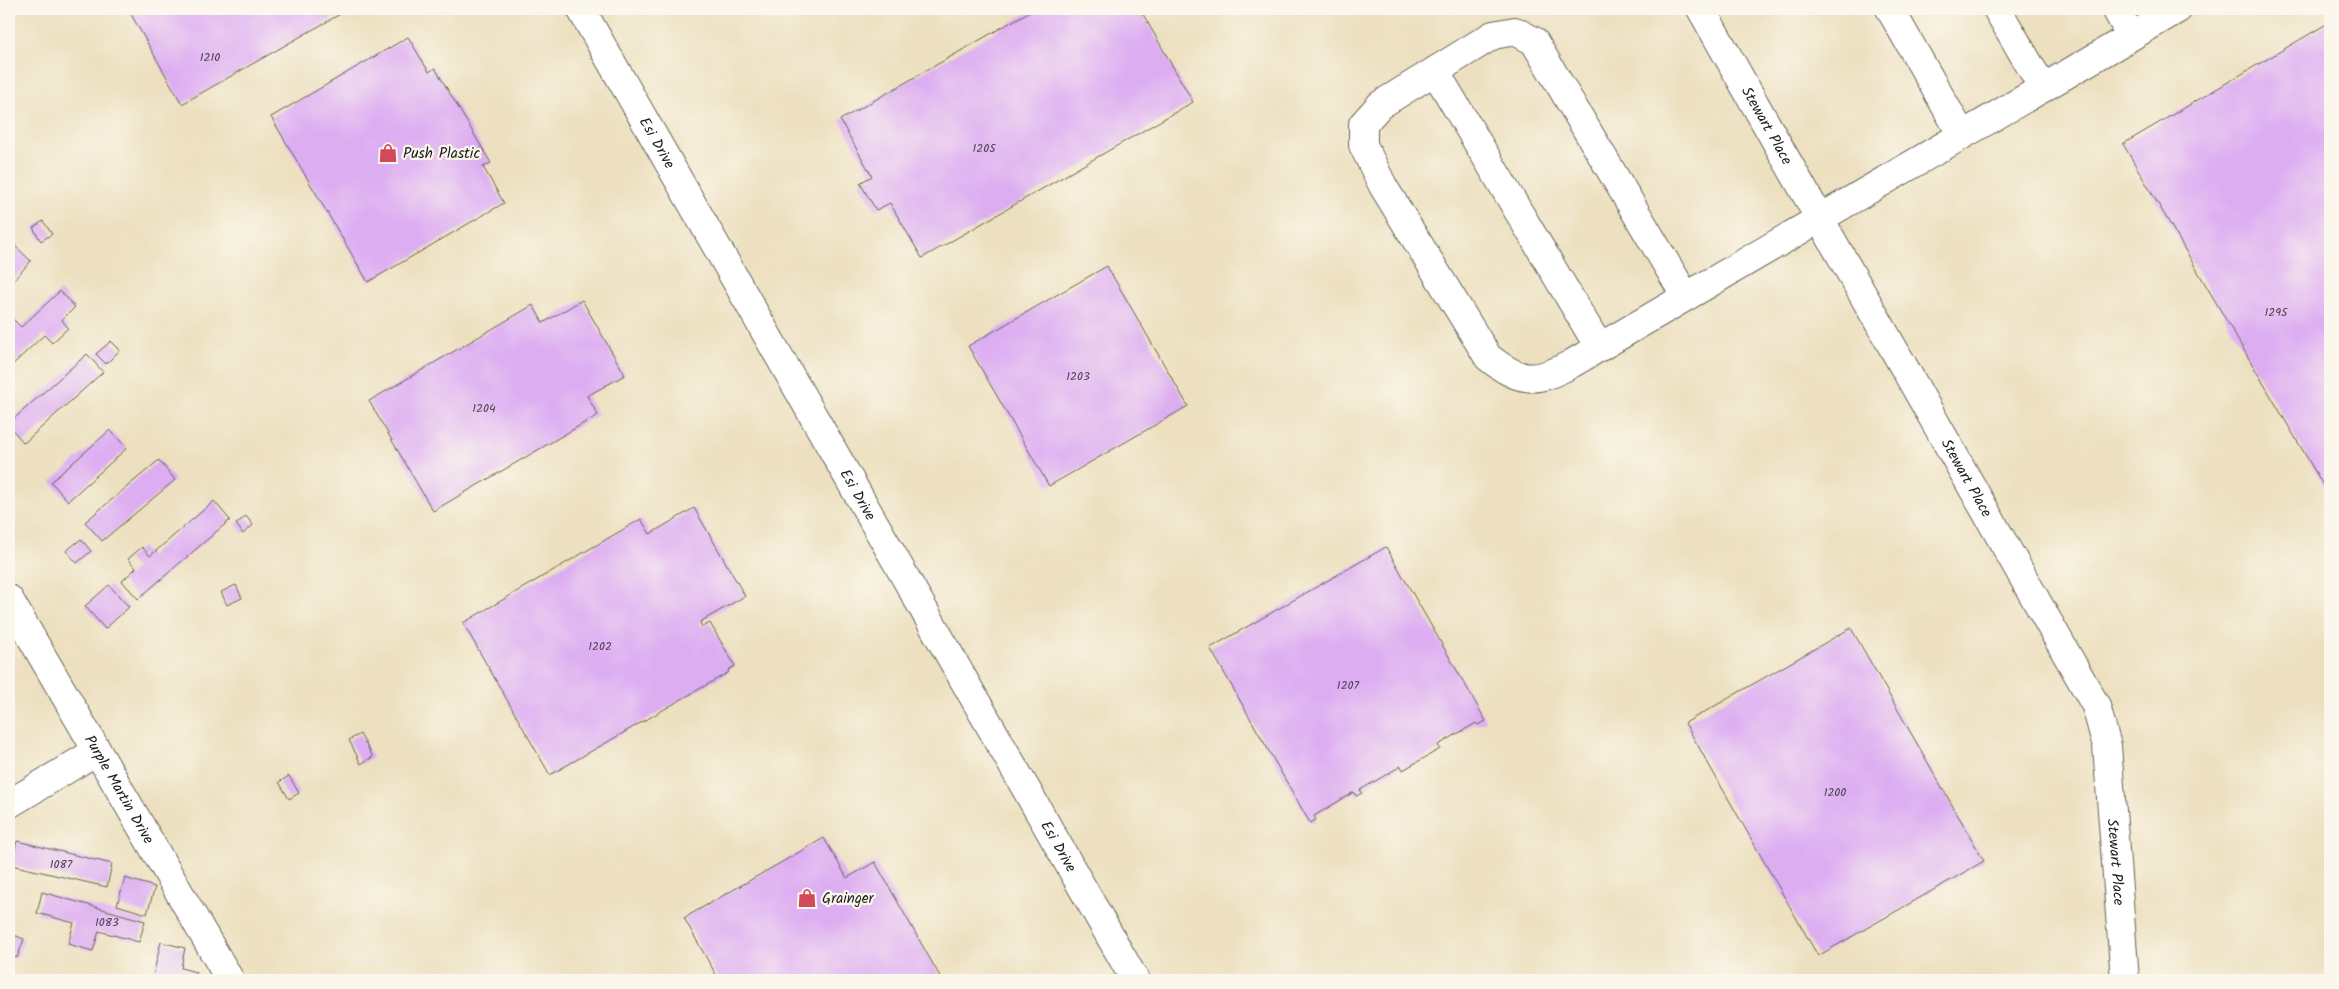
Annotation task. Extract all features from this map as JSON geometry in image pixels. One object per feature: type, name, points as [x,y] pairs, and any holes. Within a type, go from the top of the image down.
[{"type":"street","name":"Esi Drive","points":[[580,9],[1135,980]]},
{"type":"street","name":"Stewart Place","points":[[1701,9],[2096,706],[2107,746],[2124,980]]},
{"type":"street","points":[[1890,9],[1962,134]]},
{"type":"street","points":[[1997,9],[2043,88]]},
{"type":"street","points":[[2116,9],[2131,36]]},
{"type":"street","points":[[1686,297],[1534,41],[1514,31],[1493,35],[1380,105],[1363,124],[1363,145],[1383,186],[1488,357],[1508,373],[1532,378],[1552,375],[1599,348],[1820,219],[1962,134],[2178,9]]},
{"type":"street","points":[[1434,71],[1599,348]]},
{"type":"street","name":"Purple Martin Drive","points":[[9,599],[230,980]]},
{"type":"street","points":[[9,804],[97,751]]},
{"type":"building","points":[[128,9],[349,9],[182,104]]},
{"type":"building","points":[[1034,9],[1140,9],[1193,102],[922,258],[890,203],[876,210],[860,183],[872,176],[840,120]]},
{"type":"building","points":[[2330,22],[2330,481],[2323,485],[2123,144]]},
{"type":"building","points":[[408,37],[429,72],[435,68],[491,163],[483,167],[504,203],[368,282],[271,117]]},
{"type":"building","points":[[43,221],[52,234],[41,241],[33,228]]},
{"type":"building","points":[[12,243],[31,261],[9,285],[9,247]]},
{"type":"building","points":[[1107,266],[1188,406],[1049,486],[968,346]]},
{"type":"building","points":[[60,291],[75,307],[62,320],[68,328],[52,343],[44,335],[9,368],[9,321],[12,318],[21,327]]},
{"type":"building","points":[[582,300],[625,375],[587,396],[598,415],[433,511],[369,401],[533,305],[543,323]]},
{"type":"building","points":[[111,341],[120,350],[106,364],[96,354]]},
{"type":"building","points":[[87,354],[103,372],[24,443],[9,426],[9,423]]},
{"type":"building","points":[[110,430],[127,448],[68,501],[51,482]]},
{"type":"building","points":[[159,460],[175,480],[102,541],[85,522]]},
{"type":"building","points":[[214,501],[230,520],[138,599],[122,581],[136,568],[128,559],[142,547],[150,556]]},
{"type":"building","points":[[694,508],[745,596],[700,622],[702,627],[710,623],[735,666],[728,670],[729,672],[550,775],[463,623],[641,519],[650,534]]},
{"type":"building","points":[[246,516],[253,525],[243,534],[236,524]]},
{"type":"building","points":[[81,539],[91,551],[77,563],[66,551]]},
{"type":"building","points":[[1386,547],[1486,721],[1478,725],[1476,723],[1438,745],[1440,749],[1403,770],[1401,766],[1360,790],[1362,793],[1356,796],[1354,792],[1314,816],[1316,820],[1310,823],[1210,648]]},
{"type":"building","points":[[109,585],[129,607],[105,629],[85,606]]},
{"type":"building","points":[[236,585],[242,598],[227,605],[221,592]]},
{"type":"building","points":[[1851,628],[1984,861],[1818,956],[1685,723]]},
{"type":"building","points":[[360,734],[373,757],[361,764],[349,740]]},
{"type":"building","points":[[289,776],[299,793],[289,799],[279,782]]},
{"type":"building","name":"Grainger","points":[[824,838],[847,878],[875,862],[942,980],[719,980],[684,918]]},
{"type":"building","points":[[17,841],[112,864],[107,887],[11,865]]},
{"type":"building","points":[[125,878],[155,887],[147,914],[117,905]]},
{"type":"building","points":[[42,892],[145,921],[139,942],[99,931],[93,951],[68,944],[74,923],[37,913]]},
{"type":"building","points":[[9,933],[24,939],[17,958],[9,955]]},
{"type":"building","points":[[161,942],[185,948],[181,968],[196,972],[194,980],[152,980]]},
{"type":"place","name":"Push Plastic","points":[[388,153]]},
{"type":"place","name":"Grainger","points":[[807,898]]}]
